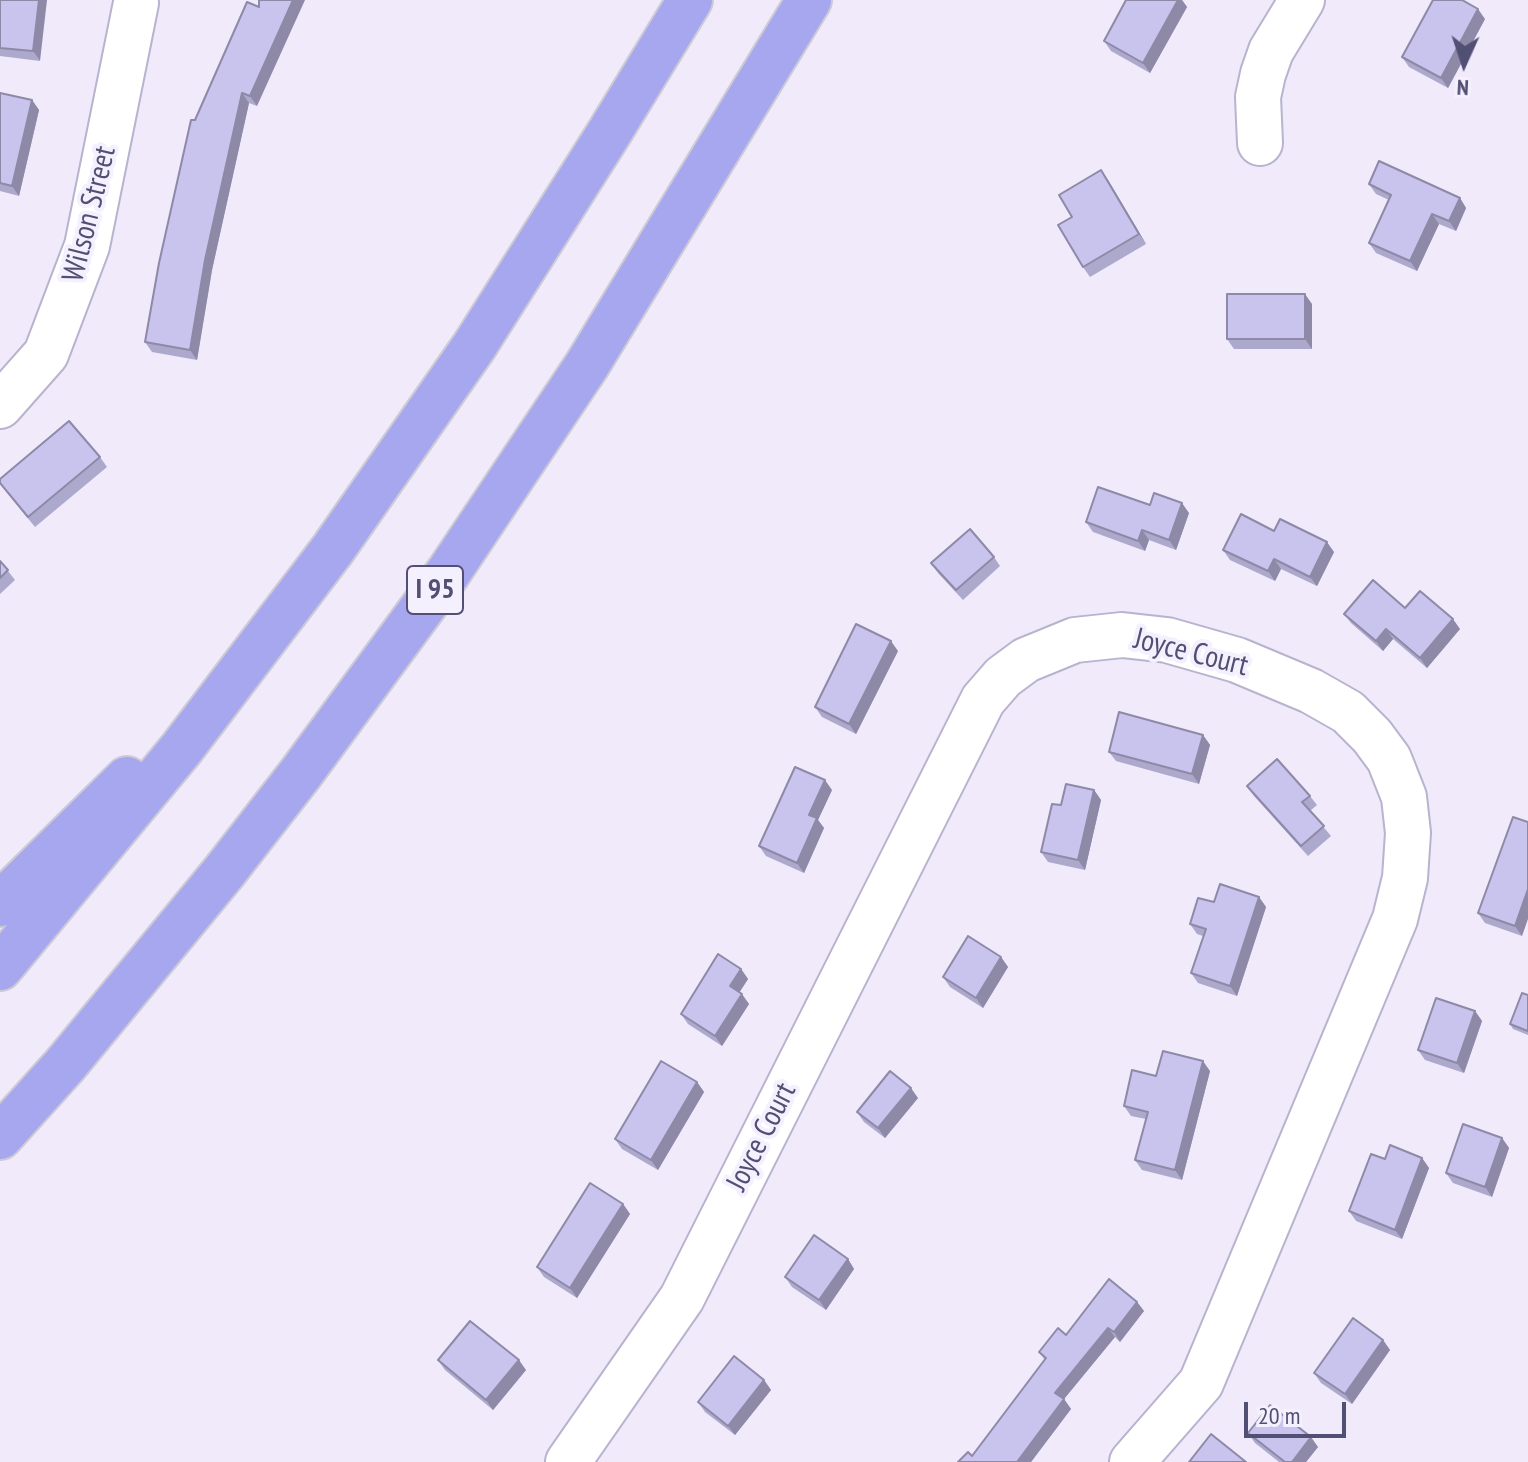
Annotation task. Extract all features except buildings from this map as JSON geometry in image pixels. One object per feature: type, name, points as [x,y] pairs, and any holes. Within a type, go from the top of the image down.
[{"type":"highway","points":[[0,968],[104,846],[260,648],[333,549],[475,345],[690,0]]},
{"type":"highway","name":"I 95","points":[[0,1137],[65,1065],[224,872],[329,736],[448,573],[587,365],[809,0]]},
{"type":"highway","points":[[0,904],[260,648]]},
{"type":"street","points":[[1260,143],[1257,119],[1263,74],[1271,51],[1302,0]]},
{"type":"street","name":"Wilson Street","points":[[0,406],[46,354],[87,246],[136,3]]},
{"type":"street","name":"Joyce Court","points":[[568,1462],[682,1298],[983,700],[1003,677],[1026,660],[1075,640],[1122,635],[1167,640],[1237,660],[1311,691],[1348,712],[1389,759],[1404,797],[1408,833],[1405,878],[1395,919],[1201,1383],[1132,1462]]}]
